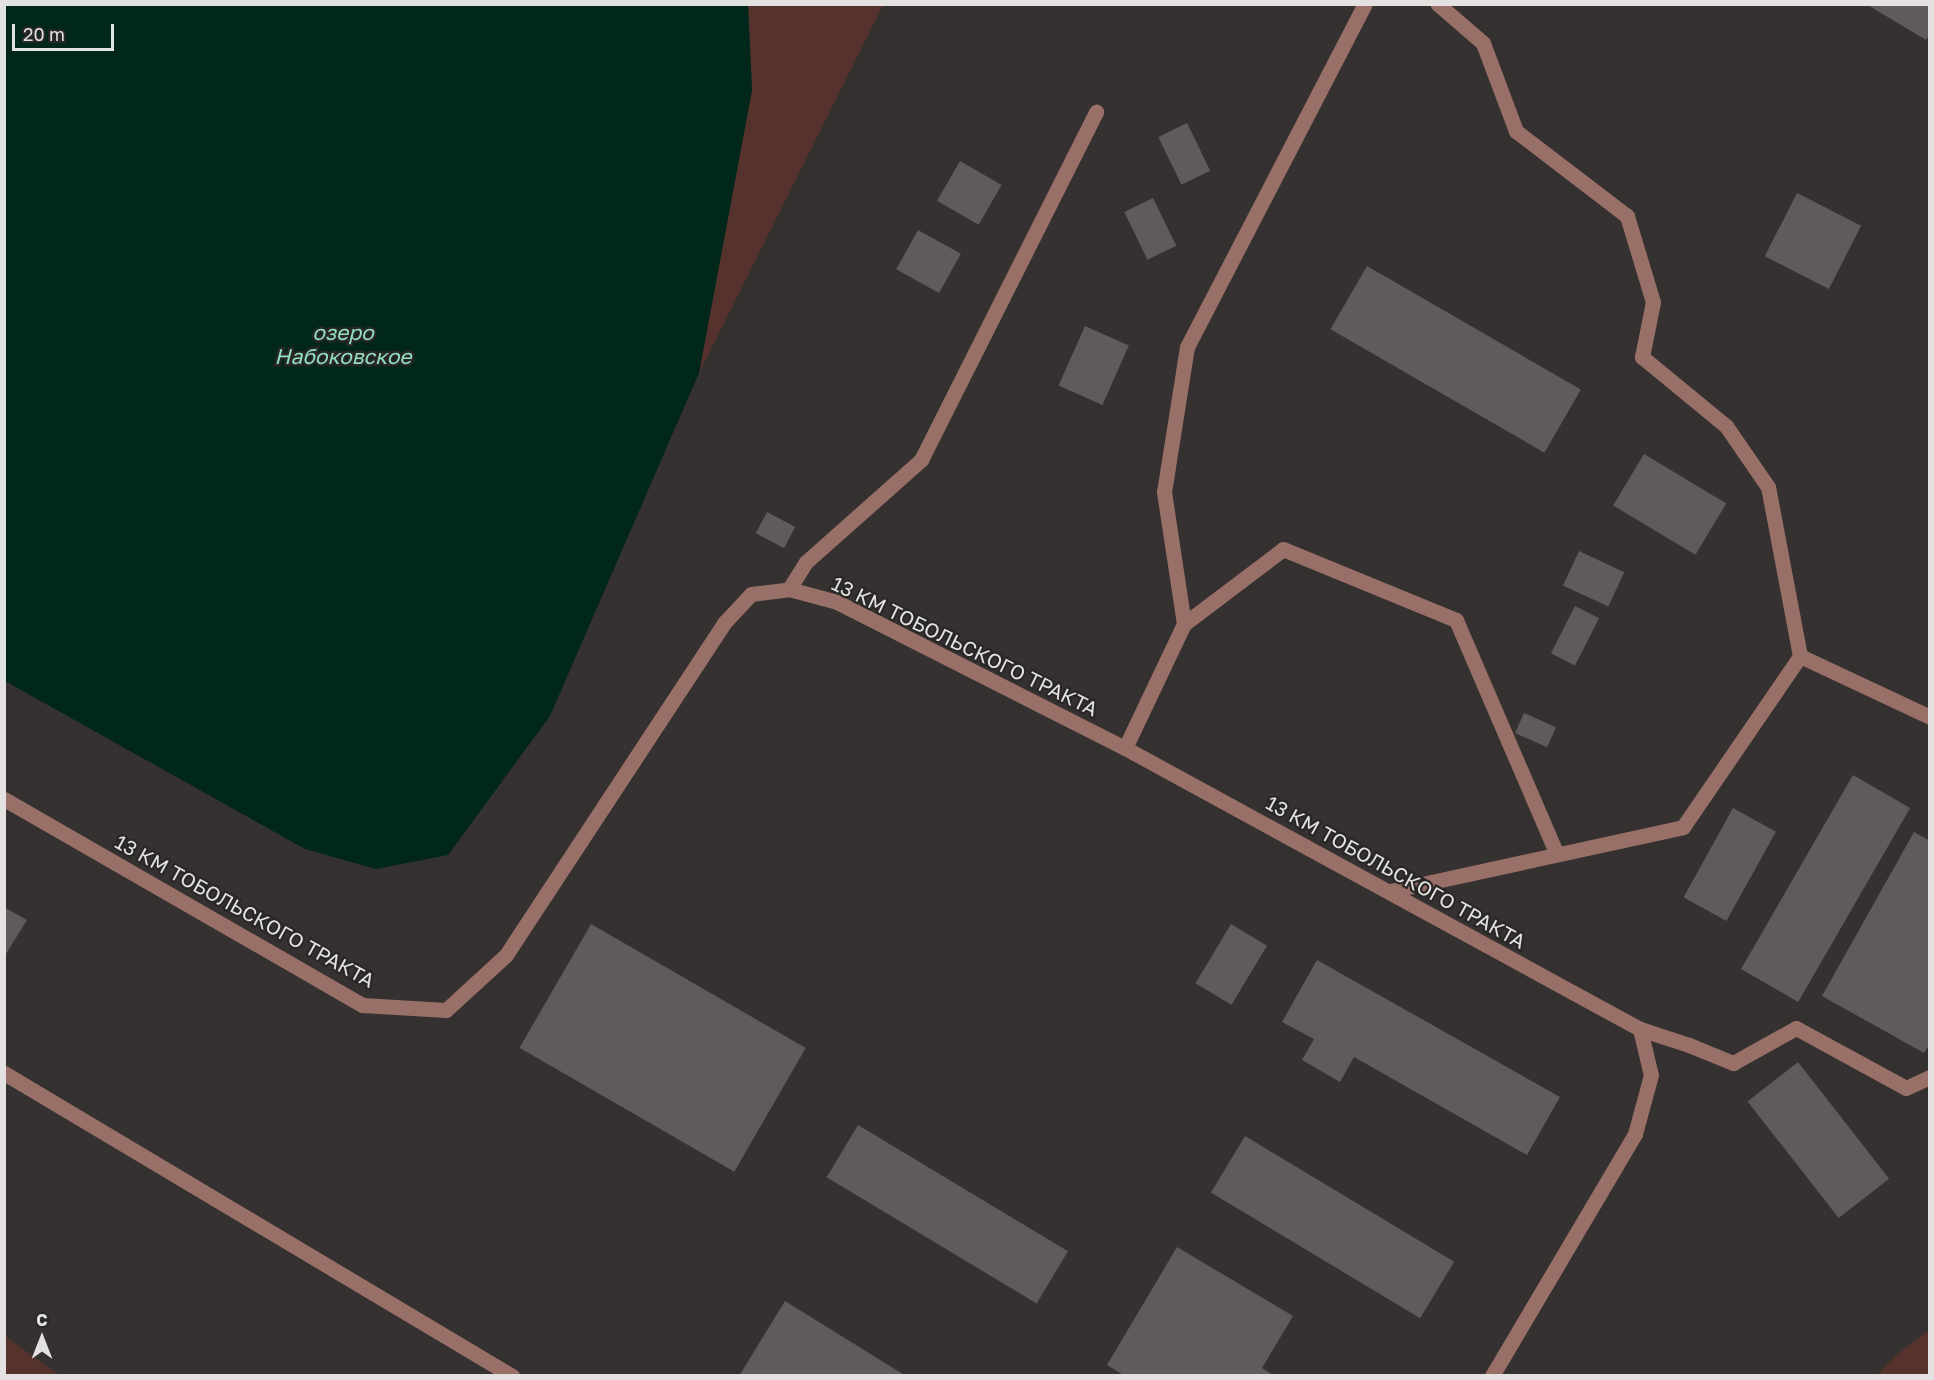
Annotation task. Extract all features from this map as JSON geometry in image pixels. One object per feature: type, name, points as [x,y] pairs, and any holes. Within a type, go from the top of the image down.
[{"type":"street","points":[[1184,624],[1164,492],[1186,347],[1365,4]]},
{"type":"street","points":[[1390,891],[1683,827],[1800,656],[1768,487],[1726,426],[1642,357],[1653,302],[1627,216],[1516,131],[1483,43],[1438,4]]},
{"type":"street","points":[[789,589],[806,562],[921,460],[1096,112]]},
{"type":"street","points":[[1125,748],[1184,624],[1283,549],[1456,620],[1557,855]]},
{"type":"street","name":"13 КМ ТОБОЛЬСКОГО ТРАКТА","points":[[4,800],[363,1005],[446,1010],[506,956],[724,622],[751,594],[789,589],[837,602],[1125,748],[1640,1029],[1689,1045],[1732,1063],[1796,1028],[1906,1088],[1929,1077]]},
{"type":"street","points":[[1800,656],[1929,717]]},
{"type":"street","points":[[1492,1376],[1635,1134],[1651,1075],[1640,1029]]},
{"type":"street","points":[[4,1073],[512,1376]]},
{"type":"shaded area","points":[[748,5],[883,5],[699,373],[752,90]]},
{"type":"shaded area","points":[[1929,1330],[1929,1375],[1877,1375],[1896,1355]]},
{"type":"shaded area","points":[[5,1336],[59,1375],[5,1375]]},
{"type":"water","name":"озеро Набоковское","points":[[5,4],[748,5],[752,90],[699,373],[550,716],[448,855],[376,869],[305,849],[5,681]]},
{"type":"building","points":[[1866,4],[1930,4],[1930,34],[1926,40]]},
{"type":"building","points":[[1187,123],[1210,171],[1181,185],[1158,137]]},
{"type":"building","points":[[960,161],[1002,185],[979,225],[937,201]]},
{"type":"building","points":[[1797,193],[1861,226],[1829,289],[1765,256]]},
{"type":"building","points":[[1153,198],[1176,246],[1147,260],[1124,212]]},
{"type":"building","points":[[918,230],[961,254],[939,293],[896,269]]},
{"type":"building","points":[[1367,266],[1581,390],[1544,453],[1330,329]]},
{"type":"building","points":[[1085,326],[1129,346],[1102,405],[1059,385]]},
{"type":"building","points":[[1644,454],[1726,503],[1695,555],[1613,505]]},
{"type":"building","points":[[767,512],[795,527],[784,548],[756,533]]},
{"type":"building","points":[[1579,551],[1624,572],[1608,607],[1563,585]]},
{"type":"building","points":[[1575,606],[1599,618],[1575,665],[1551,653]]},
{"type":"building","points":[[1524,713],[1556,727],[1547,747],[1515,733]]},
{"type":"building","points":[[1853,775],[1910,808],[1798,1002],[1741,969]]},
{"type":"building","points":[[1733,808],[1776,832],[1726,921],[1684,897]]},
{"type":"building","points":[[1914,832],[1930,841],[1930,1044],[1924,1053],[1822,996]]},
{"type":"building","points":[[4,907],[27,920],[4,957]]},
{"type":"building","points":[[591,924],[806,1048],[734,1172],[520,1048]]},
{"type":"building","points":[[1231,924],[1267,946],[1231,1005],[1195,983]]},
{"type":"building","points":[[1317,960],[1560,1097],[1527,1155],[1354,1057],[1340,1082],[1302,1060],[1314,1039],[1282,1022]]},
{"type":"building","points":[[1798,1062],[1889,1179],[1839,1218],[1748,1101]]},
{"type":"building","points":[[858,1125],[1068,1251],[1037,1303],[827,1177]]},
{"type":"building","points":[[1245,1136],[1454,1262],[1420,1318],[1211,1193]]},
{"type":"building","points":[[1177,1247],[1293,1316],[1262,1368],[1275,1376],[1125,1376],[1107,1365]]},
{"type":"building","points":[[785,1301],[906,1376],[739,1376]]}]
